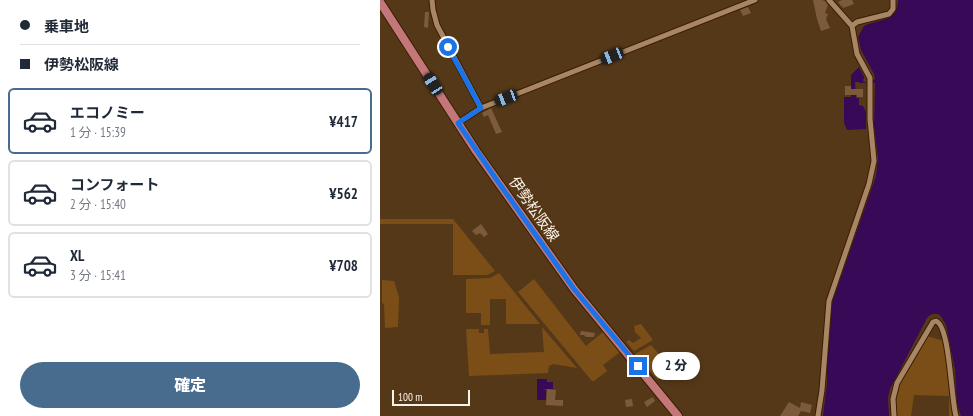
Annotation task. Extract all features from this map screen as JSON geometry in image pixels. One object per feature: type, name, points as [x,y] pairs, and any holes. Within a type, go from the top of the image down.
[{"type":"main road","name":"伊勢松阪線","points":[[381,6],[496,179],[574,289],[678,416]]},
{"type":"street","points":[[432,0],[437,25],[481,108]]},
{"type":"street","points":[[458,123],[481,108],[755,0]]},
{"type":"street","points":[[818,416],[822,390],[829,301],[869,184],[874,161],[870,119],[870,78],[857,54],[852,26],[829,0]]},
{"type":"street","points":[[852,26],[857,22],[889,14],[894,0]]},
{"type":"street","points":[[894,416],[893,399],[897,383],[929,328],[933,322],[936,321],[941,324],[945,335],[950,363],[953,403],[956,416]]},
{"type":"shaded area","points":[[898,0],[973,0],[973,416],[961,416],[957,404],[955,370],[946,325],[940,315],[932,314],[927,318],[890,389],[888,398],[889,416],[823,416],[827,383],[832,303],[876,176],[878,158],[874,125],[875,83],[873,83],[873,80],[875,79],[874,74],[861,50],[858,37],[864,26],[891,16],[895,12]]},
{"type":"shaded area","points":[[859,67],[864,77],[863,82],[866,83],[855,82],[856,98],[859,98],[859,105],[863,106],[866,112],[866,129],[847,130],[844,123],[844,97],[851,97],[851,75]]},
{"type":"shaded area","points":[[380,219],[453,219],[495,271],[487,275],[453,275],[453,224],[380,224]]},
{"type":"shaded area","points":[[499,273],[540,324],[506,324],[506,299],[490,299],[490,325],[481,325],[481,313],[466,313],[466,279],[490,278]]},
{"type":"shaded area","points":[[534,279],[586,346],[603,332],[620,352],[603,365],[607,371],[594,381],[592,381],[518,292]]},
{"type":"shaded area","points":[[382,280],[394,281],[399,297],[398,327],[385,328],[384,304],[382,303]]},
{"type":"shaded area","points":[[641,324],[653,340],[634,351],[626,342],[629,340],[633,343],[641,338],[635,332],[634,326]]},
{"type":"shaded area","points":[[542,327],[577,368],[553,364],[549,366],[548,373],[469,376],[466,329],[479,329],[479,333],[484,333],[484,329],[488,329],[490,354],[544,352]]},
{"type":"shaded area","points":[[927,336],[944,341],[954,416],[949,416],[949,396],[914,395],[911,416],[896,416],[894,400],[896,391],[906,370]]},
{"type":"shaded area","points":[[651,345],[672,369],[658,380],[635,354]]},
{"type":"shaded area","points":[[537,379],[547,379],[547,382],[553,382],[553,389],[542,389],[546,390],[546,400],[537,400]]},
{"type":"building","points":[[813,0],[825,1],[828,5],[825,13],[828,14],[826,19],[830,28],[821,31]]},
{"type":"building","points":[[842,0],[852,0],[854,4],[843,8],[838,2]]},
{"type":"building","points":[[748,7],[751,13],[743,16],[740,10]]},
{"type":"building","points":[[425,12],[429,12],[428,28],[424,27]]},
{"type":"building","points":[[845,86],[851,86],[851,89],[863,89],[863,97],[857,97],[857,95],[845,95]]},
{"type":"building","points":[[491,108],[502,132],[496,134],[488,115],[484,117],[482,113]]},
{"type":"building","points":[[481,224],[488,234],[484,237],[480,233],[476,235],[472,231]]},
{"type":"building","points":[[581,331],[595,333],[594,337],[580,335]]},
{"type":"building","points":[[547,389],[556,390],[555,400],[563,400],[563,406],[546,405]]},
{"type":"building","points":[[653,397],[655,401],[647,407],[644,402]]},
{"type":"building","points":[[632,399],[633,406],[626,407],[625,400]]},
{"type":"building","points":[[789,402],[800,408],[801,402],[812,405],[810,413],[801,411],[798,416],[780,416]]},
{"type":"route","points":[[448,47],[481,108],[458,123],[476,151],[574,289],[638,366]]}]
